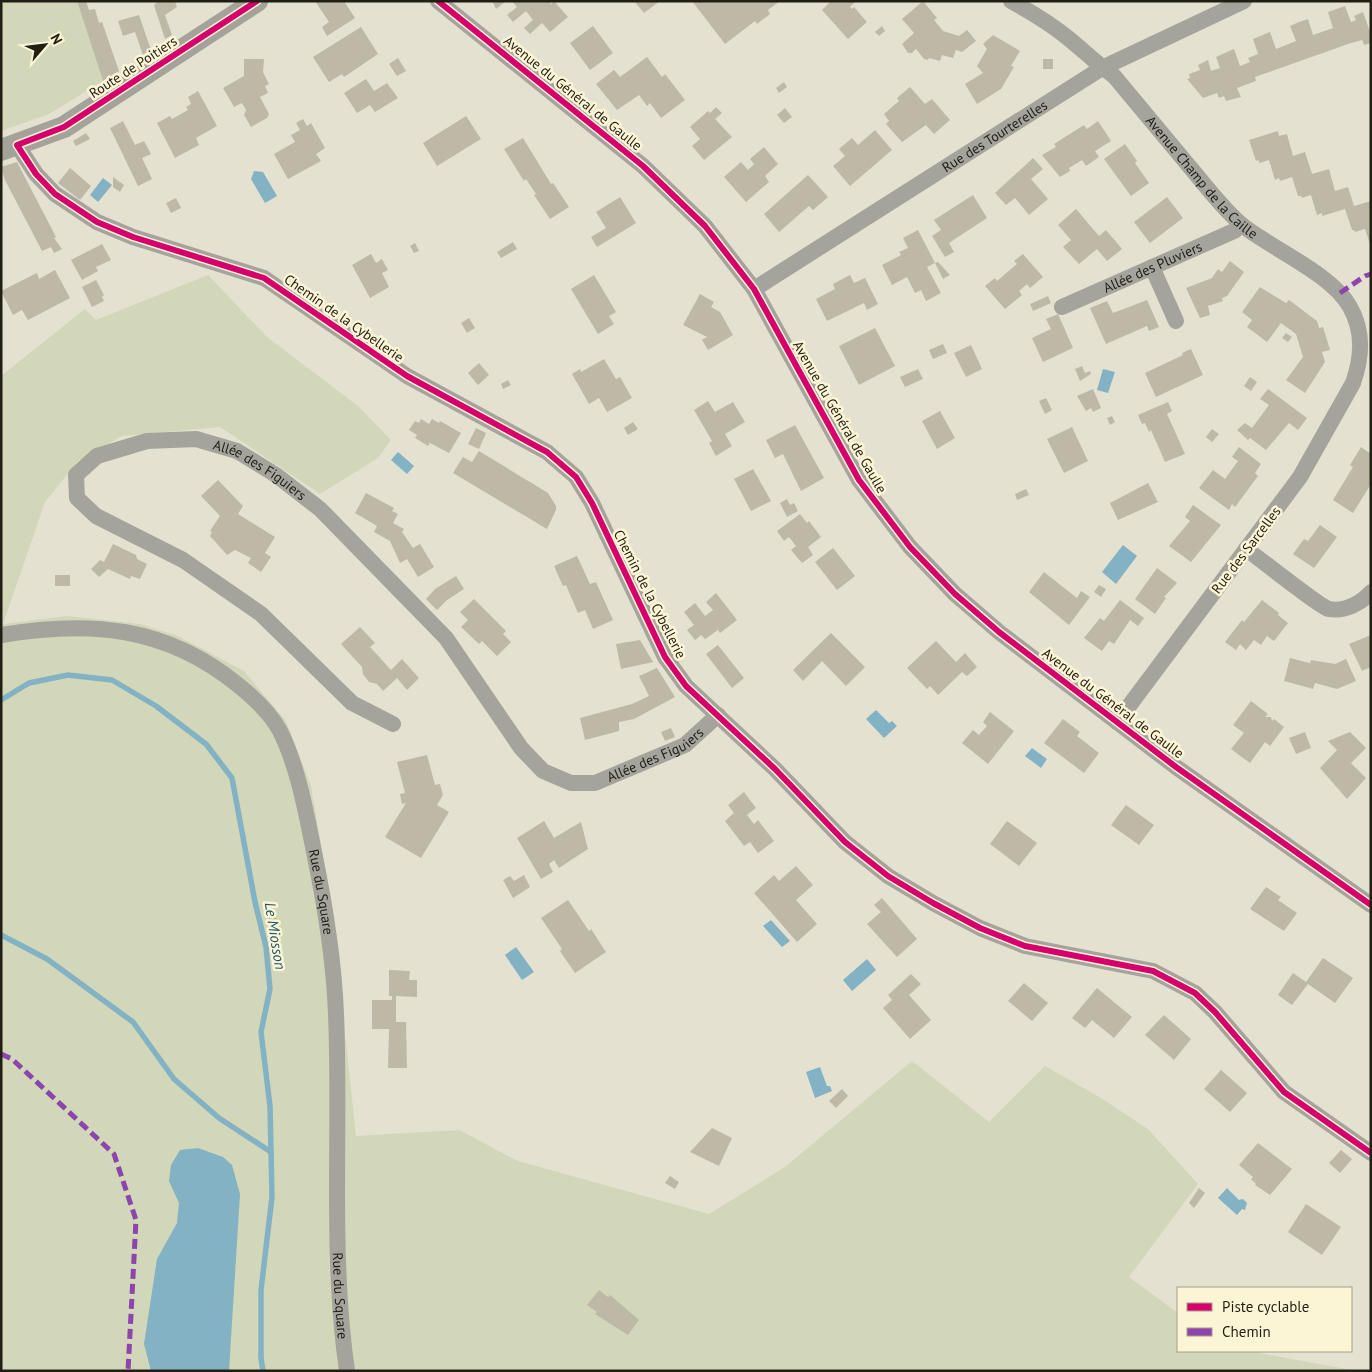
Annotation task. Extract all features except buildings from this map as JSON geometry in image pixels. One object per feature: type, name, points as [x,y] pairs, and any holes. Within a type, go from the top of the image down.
[{"type":"street","name":"Route de Poitiers","points":[[9,148],[64,127],[257,1]]},
{"type":"street","name":"Avenue du Général de Gaulle","points":[[438,1],[643,166],[705,226],[754,288],[859,480],[910,547],[955,594],[999,632],[1117,722],[1371,905]]},
{"type":"street","name":"Avenue Champ de la Caille","points":[[1011,1],[1032,12],[1068,38],[1114,76],[1214,196],[1242,225],[1334,288],[1350,306],[1359,327],[1361,340],[1358,368]]},
{"type":"street","name":"Rue des Tourterelles","points":[[754,288],[1102,68],[1244,1]]},
{"type":"street","name":"Chemin de la Cybellerie","points":[[9,148],[55,194],[97,222],[133,237],[264,278],[407,376],[547,452],[576,477],[592,503],[665,657],[686,686],[718,715],[845,842],[888,876],[980,928],[1025,946],[1153,971],[1195,993],[1215,1012],[1284,1092],[1371,1152]]},
{"type":"street","name":"Allée des Pluviers","points":[[1062,307],[1234,231],[1242,225]]},
{"type":"street","points":[[1152,268],[1176,321]]},
{"type":"street","name":"Rue des Sarcelles","points":[[1117,722],[1300,477],[1353,383],[1358,368]]},
{"type":"street","name":"Allée des Figuiers","points":[[393,724],[352,703],[262,614],[183,560],[96,516],[78,498],[76,475],[97,456],[147,441],[196,439],[237,451],[276,475],[320,509],[446,638],[526,754],[543,771],[571,783],[595,783],[685,745],[718,715]]},
{"type":"street","points":[[1246,549],[1328,609],[1346,608],[1365,600],[1371,592]]},
{"type":"street","name":"Rue du Square","points":[[1,635],[45,627],[89,627],[132,632],[170,645],[218,668],[251,696],[279,729],[292,762],[311,834],[326,916],[336,1012],[337,1232],[340,1322],[347,1371]]},
{"type":"green space","points":[[1,1],[77,1],[103,81],[49,114],[1,131]]},
{"type":"green space","points":[[208,275],[267,337],[358,406],[391,440],[378,458],[320,494],[220,427],[122,436],[78,461],[45,502],[3,624],[67,616],[140,624],[178,636],[244,671],[286,721],[311,786],[331,903],[356,1136],[459,1130],[518,1161],[709,1214],[785,1167],[912,1061],[989,1122],[1045,1066],[1101,1098],[1148,1129],[1198,1184],[1129,1277],[1177,1312],[1177,1352],[1258,1352],[1357,1371],[1,1371],[1,376],[85,309],[96,320]]},
{"type":"water","points":[[254,171],[263,172],[277,196],[265,203],[251,179]]},
{"type":"water","points":[[103,178],[112,185],[98,202],[90,195]]},
{"type":"water","points":[[1103,369],[1115,372],[1108,393],[1097,390]]},
{"type":"water","points":[[398,452],[414,466],[407,474],[391,460]]},
{"type":"water","points":[[1123,545],[1137,556],[1116,584],[1102,572]]},
{"type":"water","points":[[876,710],[889,723],[892,721],[897,726],[884,738],[866,719]]},
{"type":"water","points":[[1032,748],[1047,759],[1041,768],[1025,756]]},
{"type":"water","points":[[771,920],[790,941],[782,947],[763,926]]},
{"type":"water","points":[[516,947],[534,972],[522,980],[505,955]]},
{"type":"water","points":[[867,959],[876,970],[852,991],[843,980]]},
{"type":"water","points":[[820,1067],[827,1086],[830,1086],[832,1091],[815,1098],[806,1072]]},
{"type":"water","points":[[198,1148],[223,1157],[232,1165],[240,1194],[229,1371],[151,1371],[144,1344],[157,1259],[177,1223],[179,1203],[169,1181],[171,1165],[180,1150]]},
{"type":"water","points":[[1227,1188],[1239,1200],[1243,1199],[1247,1203],[1245,1210],[1242,1209],[1237,1215],[1218,1198]]},
{"type":"waterway","name":"Le Miosson","points":[[1,700],[29,683],[68,675],[112,680],[156,706],[206,744],[232,778],[255,902],[266,947],[270,989],[261,1032],[270,1106],[272,1197],[261,1290],[261,1358],[263,1371]]},
{"type":"waterway","points":[[1,935],[47,959],[133,1022],[174,1079],[219,1118],[271,1152]]},
{"type":"marked path","points":[[1340,293],[1371,274]]},
{"type":"marked path","points":[[1,1054],[12,1059],[114,1154],[136,1220],[128,1371]]},
{"type":"cycle path","points":[[257,1],[64,127],[17,145],[36,174],[55,194],[97,222],[133,237],[264,278],[407,376],[547,452],[576,477],[592,503],[665,657],[686,686],[775,769],[845,842],[888,876],[980,928],[1025,946],[1153,971],[1195,993],[1215,1012],[1284,1092],[1371,1153]]},
{"type":"cycle path","points":[[438,1],[643,166],[705,226],[754,289],[859,480],[910,547],[955,594],[999,632],[1176,767],[1371,905]]}]
